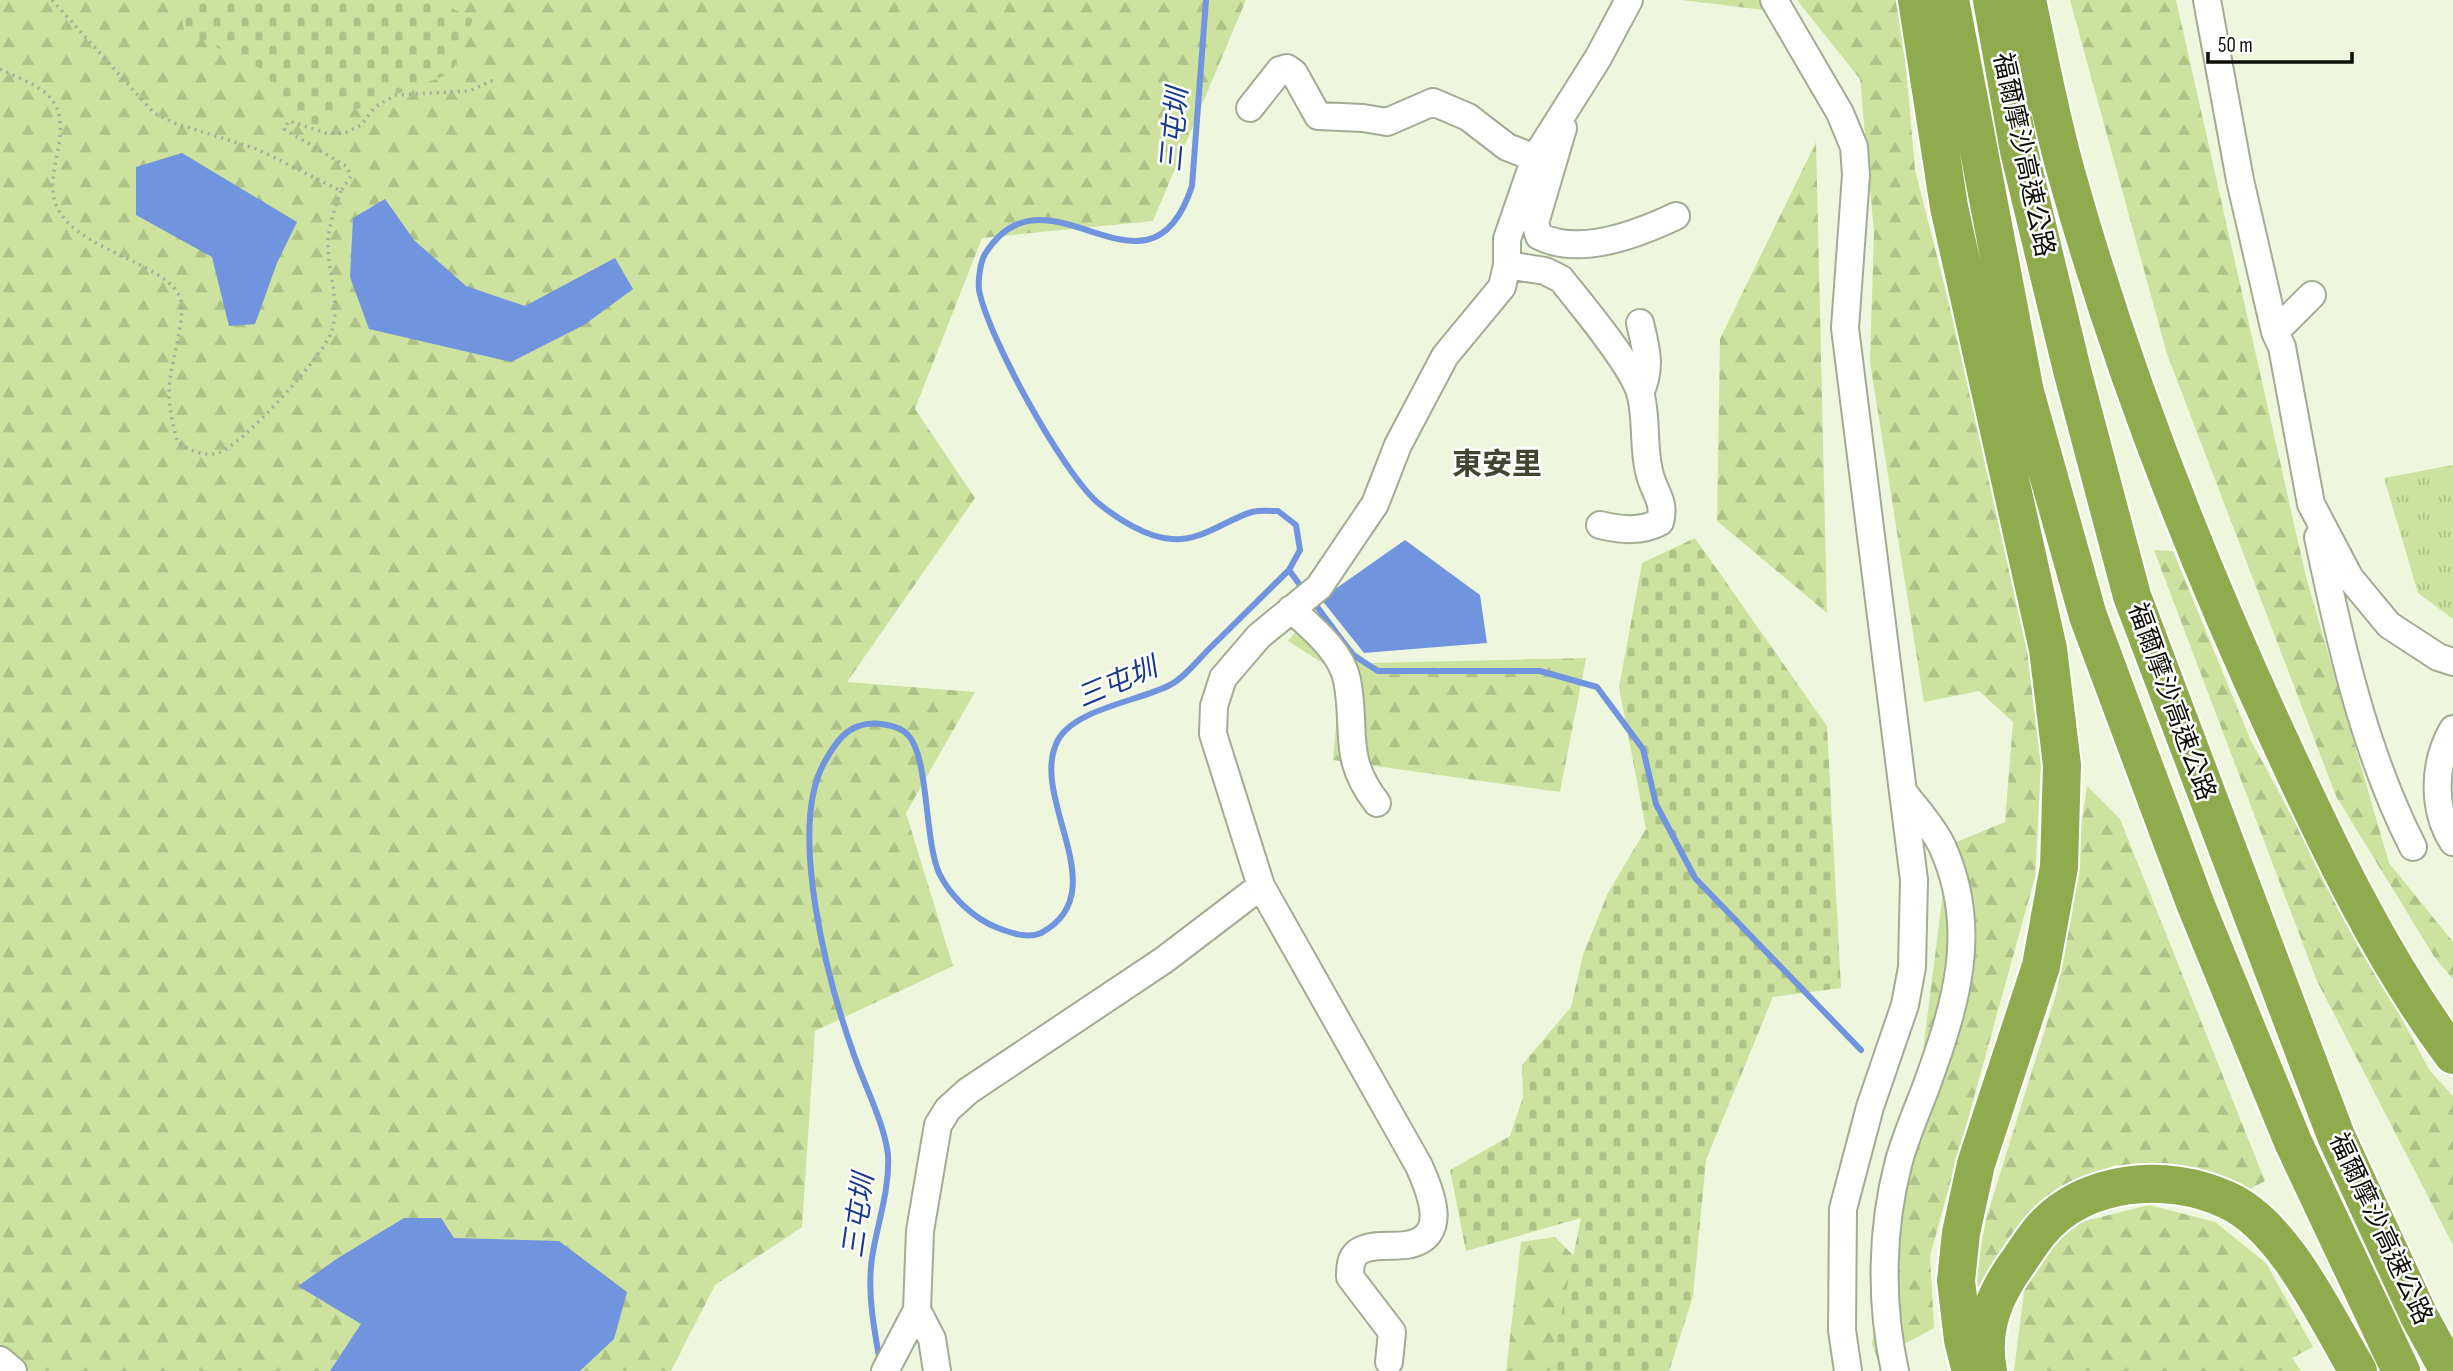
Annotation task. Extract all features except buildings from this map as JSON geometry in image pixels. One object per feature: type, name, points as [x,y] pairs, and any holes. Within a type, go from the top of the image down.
[{"type":"highway","points":[[1917,0],[1949,207],[2048,649],[2062,765],[2059,867],[2041,966],[1976,1164],[1961,1233],[1956,1281],[1971,1371]]},
{"type":"highway","name":"福爾摩沙高速公路","points":[[1950,0],[2025,392],[2088,616],[2195,903],[2288,1129],[2401,1371]]},
{"type":"highway","name":"福爾摩沙高速公路","points":[[1992,0],[2019,151],[2132,596],[2336,1136],[2419,1316],[2449,1371]]},
{"type":"highway","points":[[2027,0],[2067,178],[2113,324],[2153,438],[2237,648],[2338,867],[2422,1013],[2453,1055]]},
{"type":"highway","points":[[1988,1371],[1987,1328],[1997,1291],[2041,1230],[2075,1204],[2113,1188],[2146,1182],[2188,1188],[2228,1200],[2256,1220],[2285,1250],[2358,1371]]},
{"type":"street","points":[[1389,1362],[1392,1332],[1350,1277],[1350,1262],[1358,1252],[1379,1246],[1408,1244],[1425,1237],[1434,1220],[1434,1199],[1419,1166],[1261,886],[1213,734],[1213,706],[1223,678],[1259,636],[1319,587],[1375,504],[1420,400],[1446,356],[1502,287],[1507,265],[1507,239],[1535,158],[1598,58],[1629,0]]},
{"type":"street","points":[[1774,0],[1840,113],[1854,147],[1856,175],[1845,328],[1905,794],[1913,880],[1912,967],[1905,1005],[1870,1107],[1843,1209],[1842,1330],[1848,1371]]},
{"type":"street","points":[[2207,0],[2240,180],[2275,332],[2282,347],[2311,504],[2342,649],[2391,802],[2413,847]]},
{"type":"street","points":[[1250,108],[1280,70],[1287,68],[1294,73],[1313,113],[1318,116],[1387,122],[1433,102],[1468,117],[1507,147],[1535,158]]},
{"type":"street","points":[[1569,102],[1547,189],[1535,223],[1539,236],[1553,243],[1593,242],[1639,233],[1676,216]]},
{"type":"street","points":[[1507,265],[1545,271],[1561,279],[1628,371],[1640,393],[1650,476],[1662,498],[1664,510],[1660,522],[1649,528],[1620,530],[1600,525]]},
{"type":"street","points":[[2275,332],[2312,295]]},
{"type":"street","points":[[1640,323],[1649,361],[1647,380],[1640,393]]},
{"type":"street","points":[[2311,504],[2350,578],[2389,625],[2438,657],[2453,662]]},
{"type":"street","points":[[1291,609],[1335,654],[1347,679],[1354,760],[1361,782],[1377,803]]},
{"type":"street","points":[[2453,729],[2438,777],[2441,818],[2453,842]]},
{"type":"street","points":[[1895,1371],[1888,1340],[1885,1233],[1899,1161],[1954,1004],[1964,939],[1955,880],[1941,844],[1905,794]]},
{"type":"street","points":[[889,1361],[917,1310],[920,1231],[938,1125],[947,1109],[968,1091],[1164,960],[1261,886]]},
{"type":"street","points":[[917,1310],[932,1339],[937,1371]]},
{"type":"street","points":[[0,1360],[13,1371]]},
{"type":"path","points":[[52,0],[154,113],[174,123],[257,149],[341,191]]},
{"type":"path","points":[[0,69],[42,90],[56,104],[62,126],[52,188],[59,211],[79,233],[161,276],[176,289],[182,303],[169,383],[172,423],[178,443],[195,453],[218,453],[239,440],[321,351],[332,333],[336,308],[328,246],[332,214],[341,191],[351,176],[346,166],[284,129],[289,121],[326,132],[345,133],[361,125],[375,107],[396,95],[469,91],[496,79]]},
{"type":"green space","points":[[0,0],[1246,0],[1153,221],[982,238],[915,409],[975,498],[847,682],[975,692],[906,813],[953,966],[815,1031],[802,1227],[715,1285],[671,1371],[0,1371]]},
{"type":"green space","points":[[179,0],[436,0],[473,19],[452,73],[304,129],[263,70],[184,31]]},
{"type":"green space","points":[[1682,0],[1761,0],[1764,10]]},
{"type":"green space","points":[[1797,0],[1900,0],[1915,170],[1989,461],[2043,727],[2035,877],[1930,1256],[1934,1328],[1901,1346],[1910,1371],[1882,1371],[1872,1344],[1923,1051],[1949,845],[2005,822],[2013,722],[1979,691],[1924,702],[1870,362],[1874,232],[1860,79]]},
{"type":"green space","points":[[2070,0],[2176,0],[2306,577],[2389,863],[2453,942],[2453,979],[2435,958],[2336,796],[2167,354]]},
{"type":"green space","points":[[1816,142],[1827,613],[1717,521],[1720,339]]},
{"type":"green space","points":[[2453,465],[2453,619],[2418,593],[2384,478]]},
{"type":"green space","points":[[1695,538],[1827,726],[1841,988],[1773,997],[1706,1160],[1693,1296],[1669,1371],[1550,1371],[1581,1218],[1466,1251],[1450,1170],[1510,1136],[1523,1097],[1522,1065],[1571,1007],[1583,955],[1608,893],[1646,829],[1619,687],[1642,563]]},
{"type":"green space","points":[[2154,550],[2173,551],[2250,739],[2430,1071],[2453,1096],[2453,1245],[2317,981]]},
{"type":"green space","points":[[1312,612],[1369,663],[1586,658],[1560,792],[1333,760],[1341,675],[1288,641]]},
{"type":"green space","points":[[2087,786],[2120,819],[2265,1181],[2248,1190],[2115,1165],[2063,1191],[1977,1308],[1972,1294],[1986,1219],[2057,991]]},
{"type":"green space","points":[[2149,1205],[2215,1222],[2266,1263],[2313,1347],[2292,1358],[2301,1371],[2014,1371],[2025,1284],[2065,1226]]},
{"type":"green space","points":[[1555,1237],[1615,1298],[1570,1371],[1506,1371],[1521,1242]]},
{"type":"water","points":[[182,153],[297,222],[277,263],[255,324],[229,326],[212,257],[136,215],[136,167]]},
{"type":"water","points":[[385,199],[414,240],[466,286],[525,306],[615,258],[633,289],[584,325],[511,362],[369,329],[350,277],[353,218]]},
{"type":"water","points":[[1405,540],[1480,595],[1487,643],[1364,653],[1321,599]]},
{"type":"water","points":[[404,1218],[441,1218],[454,1238],[559,1241],[627,1292],[614,1339],[580,1371],[330,1371],[361,1324],[298,1286]]},
{"type":"waterway","name":"三屯圳","points":[[880,1362],[870,1284],[874,1245],[885,1194],[888,1155],[879,1118],[844,1025],[816,908],[810,827],[814,792],[824,763],[834,746],[853,728],[885,724],[904,731],[915,746],[920,761],[934,858],[949,890],[964,906],[989,924],[1020,935],[1041,933],[1063,915],[1072,894],[1072,869],[1053,788],[1052,763],[1058,740],[1066,729],[1093,713],[1157,691],[1181,678],[1289,570],[1300,550],[1296,525],[1278,511],[1252,512],[1194,537],[1172,539],[1152,535],[1132,526],[1097,502],[1065,462],[1028,402],[996,339],[979,290],[985,254],[1010,228],[1037,220],[1066,224],[1124,240],[1150,239],[1173,223],[1192,186],[1206,0]]},
{"type":"waterway","points":[[1289,570],[1305,592]]},
{"type":"waterway","points":[[1312,600],[1353,655],[1378,671],[1540,671],[1597,687],[1643,749],[1656,804],[1695,878],[1861,1050]]},
{"type":"district","name":"東安里","points":[[1497,465]]}]
